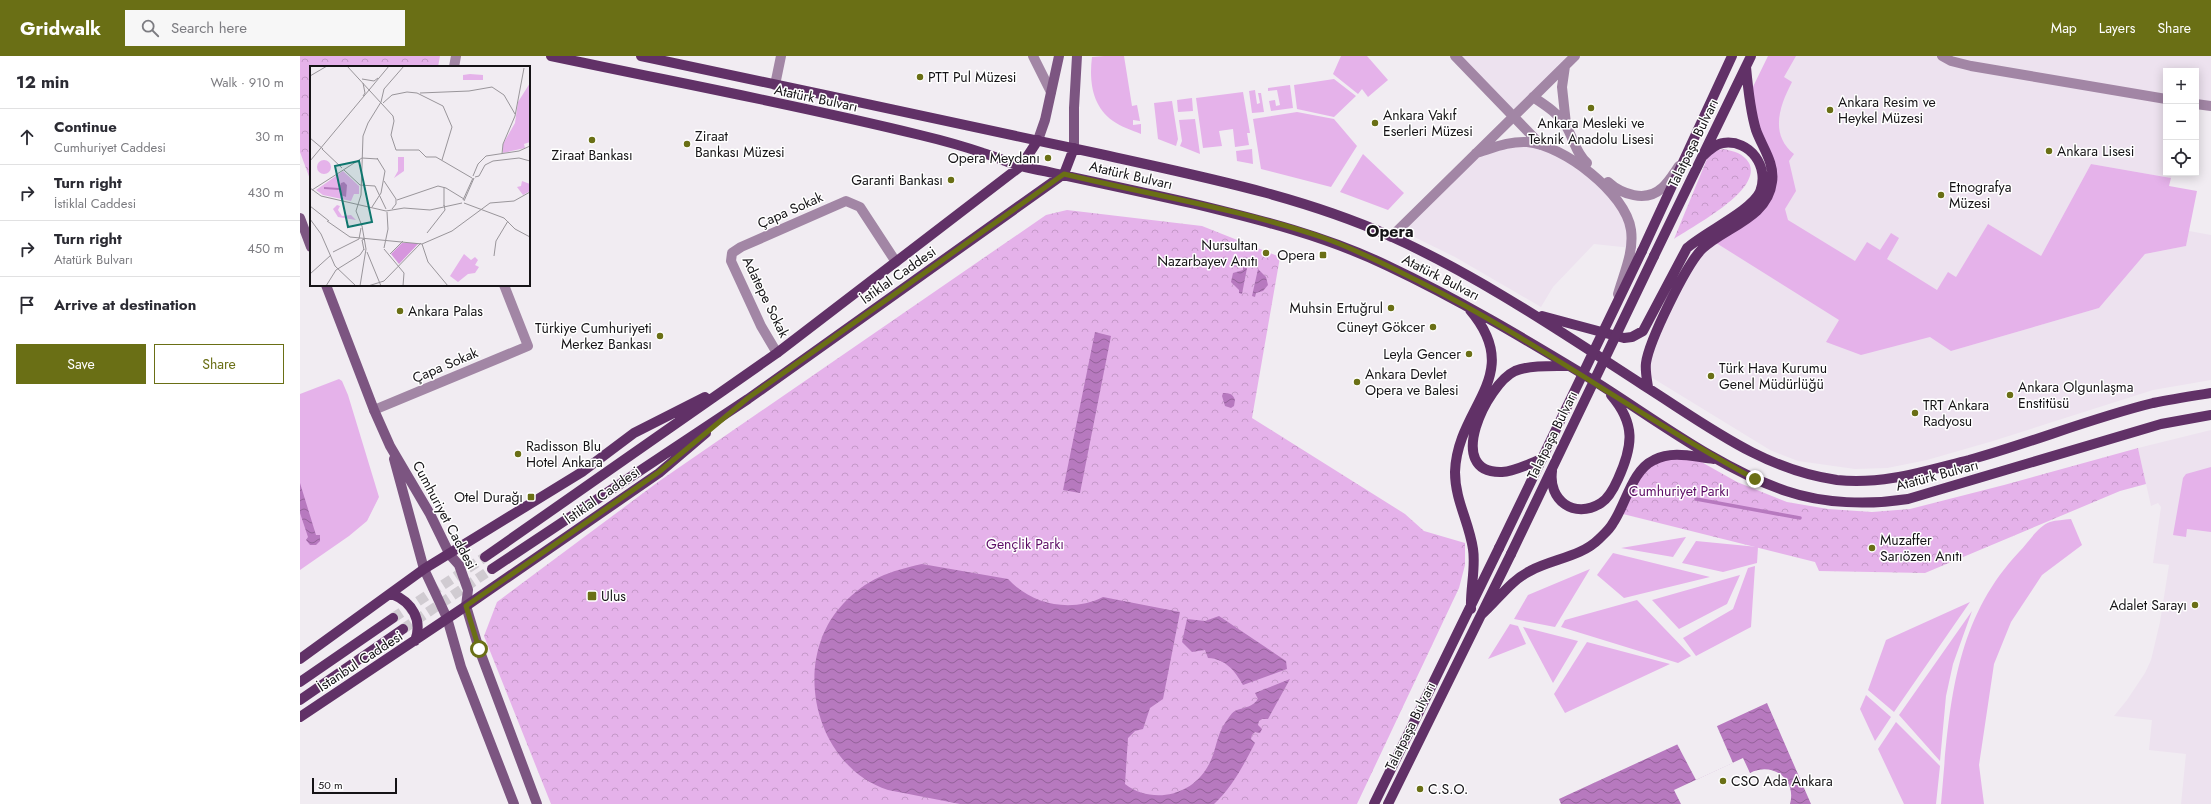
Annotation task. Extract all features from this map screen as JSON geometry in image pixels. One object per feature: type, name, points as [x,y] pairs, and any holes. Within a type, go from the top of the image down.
[{"type":"main road","name":"Atatürk Bulvarı","points":[[551,56],[922,136],[985,153],[1020,166],[1064,174],[1258,219],[1324,238],[1387,265],[1464,304],[1602,386],[1719,460],[1755,479],[1789,493],[1830,500],[1890,502],[1908,499],[2161,424],[2211,415]]},
{"type":"main road","name":"Atatürk Bulvarı","points":[[640,56],[1074,148],[1271,194],[1321,209],[1391,236],[1450,267],[1531,313],[1730,441],[1765,460],[1795,471],[1834,479],[1861,481],[1901,478],[1997,452],[2123,411],[2157,402],[2211,393]]},
{"type":"main road","points":[[1038,140],[1045,120],[1058,56]]},
{"type":"main road","points":[[1064,174],[1074,148],[1077,56]]},
{"type":"main road","name":"Talatpaşa Bulvarı","points":[[1374,804],[1471,609],[1642,250],[1732,56]]},
{"type":"main road","name":"Talatpaşa Bulvarı","points":[[1388,804],[1511,554],[1751,56]]},
{"type":"main road","points":[[1648,388],[1646,363],[1652,342],[1687,270],[1702,249],[1759,209],[1769,196],[1772,182],[1772,170],[1754,121],[1746,67]]},
{"type":"main road","name":"İstiklal Caddesi","points":[[485,557],[778,353],[1020,166],[1038,140]]},
{"type":"main road","points":[[1531,313],[1616,337],[1632,337],[1643,331],[1679,260],[1687,248],[1752,202],[1760,192],[1762,180],[1759,162],[1754,154],[1746,148],[1735,143],[1723,143],[1712,147],[1703,156]]},
{"type":"main road","name":"İstiklal Caddesi","points":[[492,569],[748,398],[1064,174]]},
{"type":"main road","points":[[300,218],[310,244]]},
{"type":"main road","name":"Cumhuriyet Caddesi","points":[[326,286],[374,410],[390,446],[430,514],[450,555],[459,565],[468,590],[466,606],[479,649],[537,804]]},
{"type":"main road","points":[[1464,304],[1481,323],[1489,338],[1492,354],[1492,368],[1489,382],[1469,423],[1456,457],[1456,486],[1474,550],[1471,609]]},
{"type":"main road","points":[[1542,459],[1514,470],[1493,471],[1483,467],[1472,452],[1471,441],[1474,430],[1495,388],[1507,376],[1516,371],[1525,369],[1569,366]]},
{"type":"main road","name":"İstiklal Caddesi","points":[[424,570],[582,472],[634,433],[738,381]]},
{"type":"main road","points":[[1553,465],[1550,482],[1557,496],[1564,504],[1584,509],[1601,503],[1609,496],[1627,458],[1630,428],[1621,407],[1602,386]]},
{"type":"main road","name":"İstiklal Caddesi","points":[[447,618],[659,472],[748,398]]},
{"type":"main road","name":"Cumhuriyet Caddesi","points":[[390,446],[424,570],[447,618],[461,667],[514,804]]},
{"type":"main road","points":[[1481,615],[1514,581],[1531,570],[1561,560],[1598,540],[1613,524],[1642,468],[1654,460],[1672,455],[1691,455],[1719,460]]},
{"type":"main road","points":[[300,659],[424,570]]},
{"type":"main road","name":"İstanbul Caddesi","points":[[392,594],[408,603],[415,613],[418,632],[415,641]]},
{"type":"main road","name":"İstanbul Caddesi","points":[[300,682],[393,618]]},
{"type":"main road","name":"İstanbul Caddesi","points":[[300,717],[415,641],[447,618]]},
{"type":"main road","name":"İstanbul Caddesi","points":[[300,700],[403,630]]},
{"type":"street","points":[[454,66],[456,56]]},
{"type":"street","points":[[775,85],[781,56]]},
{"type":"street","points":[[1455,56],[1541,145]]},
{"type":"street","points":[[1391,236],[1575,56]]},
{"type":"street","points":[[1942,56],[1951,61],[1972,66],[2163,98]]},
{"type":"street","points":[[1030,57],[1051,92]]},
{"type":"street","points":[[1565,66],[1562,94],[1567,126],[1579,156],[1617,190],[1628,195],[1650,194],[1661,189],[1684,160]]},
{"type":"street","points":[[1533,97],[1552,110],[1567,126]]},
{"type":"street","points":[[2199,104],[2211,106]]},
{"type":"street","points":[[1476,153],[1514,143],[1541,145],[1575,160],[1613,195],[1627,216],[1631,229],[1632,248],[1612,313]]},
{"type":"street","name":"Çapa Sokak","points":[[732,253],[741,247],[839,202],[852,202],[860,207],[896,262]]},
{"type":"street","name":"Adatepe Sokak","points":[[732,253],[731,261],[761,326],[778,353]]},
{"type":"street","name":"Çapa Sokak","points":[[374,410],[528,346],[504,286]]},
{"type":"shaded area","points":[[1455,56],[1575,56],[1513,116]]},
{"type":"shaded area","points":[[1768,56],[2211,56],[2211,106],[2199,104],[2199,68],[2163,68],[2163,176],[2171,176],[2171,178],[2091,164],[2041,256],[1951,351],[2099,308],[2145,254],[2186,246],[2189,231],[2211,235],[2211,380],[2153,390],[1993,441],[1927,460],[1887,468],[1855,469],[1798,461],[1770,450],[1646,374],[1652,342],[1702,249],[1769,196]]},
{"type":"shaded area","points":[[1514,143],[1558,151],[1621,205],[1632,248],[1594,244],[1553,287],[1541,307],[1455,257],[1398,229],[1476,153]]},
{"type":"shaded area","points":[[2211,430],[2211,804],[2181,804],[2186,754],[2149,750],[2152,720],[2114,716],[2145,673],[2151,660],[2160,622],[2169,565],[2153,563],[2161,507],[2158,503],[2151,506],[2138,448]]},
{"type":"green space","points":[[300,56],[440,56],[438,66],[310,66],[310,179],[300,152]]},
{"type":"green space","points":[[1124,56],[1132,106],[1137,105],[1140,121],[1133,120],[1133,125],[1141,124],[1141,134],[1123,127],[1113,121],[1100,108],[1096,100],[1091,75],[1092,57]]},
{"type":"green space","points":[[1341,56],[1367,56],[1388,80],[1368,97],[1362,89],[1358,94],[1333,74]]},
{"type":"green space","points":[[1768,56],[1796,56],[1784,77],[1792,82],[1784,100],[1779,119],[1781,138],[1794,154],[1789,161],[1796,191],[1785,209],[1788,220],[1855,261],[1867,242],[1880,250],[1891,233],[1899,238],[1887,259],[1937,290],[1948,272],[1956,277],[1988,224],[2041,256],[2091,164],[2171,178],[2169,186],[2197,191],[2186,246],[2145,254],[2099,308],[1951,351],[1930,337],[1861,355],[1826,342],[1839,320],[1713,241],[1773,182],[1748,97]]},
{"type":"green space","points":[[1334,79],[1356,96],[1334,117],[1297,109],[1294,85]]},
{"type":"green space","points":[[1290,85],[1293,108],[1271,111],[1269,101],[1275,100],[1276,106],[1280,105],[1277,90],[1268,91],[1268,88]]},
{"type":"green space","points":[[1255,90],[1257,104],[1260,103],[1258,93],[1261,93],[1264,112],[1252,113],[1249,91]]},
{"type":"green space","points":[[1243,92],[1250,133],[1247,133],[1249,145],[1235,147],[1233,129],[1219,131],[1222,146],[1203,148],[1196,98]]},
{"type":"green space","points":[[1192,98],[1193,111],[1178,112],[1177,100]]},
{"type":"green space","points":[[1172,101],[1178,139],[1176,146],[1158,139],[1154,103]]},
{"type":"green space","points":[[1297,112],[1334,119],[1357,146],[1331,187],[1261,169],[1253,119]]},
{"type":"green space","points":[[1195,119],[1200,154],[1180,146],[1182,141],[1179,120]]},
{"type":"green space","points":[[1252,149],[1253,164],[1237,161],[1236,151]]},
{"type":"green space","points":[[1723,149],[1738,153],[1749,163],[1751,173],[1746,184],[1724,206],[1674,239],[1707,159],[1715,151]]},
{"type":"green space","points":[[1363,154],[1404,193],[1388,210],[1340,192]]},
{"type":"green space","name":"Gençlik Parkı","points":[[1067,210],[1202,226],[1280,257],[1252,418],[1405,514],[1424,531],[1465,543],[1465,565],[1459,588],[1357,804],[551,804],[484,636],[497,602],[658,482],[1046,215]]},
{"type":"green space","points":[[339,379],[342,381],[348,395],[379,497],[367,521],[349,536],[300,570],[300,394]]},
{"type":"green space","name":"Cumhuriyet Parkı","points":[[2138,448],[2146,484],[2120,491],[1925,573],[1819,571],[1815,562],[1619,513],[1636,479],[1654,460],[1689,455],[1737,482],[1787,502],[1828,509],[1872,512],[1910,509]]},
{"type":"green space","points":[[2211,467],[2211,532],[2187,529],[2186,537],[2173,535],[2183,478],[2186,474]]},
{"type":"green space","points":[[2071,519],[2082,545],[2042,575],[2011,622],[1994,664],[1979,765],[1984,804],[1941,804],[1947,736],[1958,670],[1967,639],[1980,608],[1997,579],[2041,527],[2057,520]]},
{"type":"green space","points":[[1686,537],[1673,557],[1621,548]]},
{"type":"green space","points":[[1696,541],[1758,547],[1757,563],[1723,572],[1682,563]]},
{"type":"green space","points":[[1613,553],[1710,577],[1624,598],[1597,575]]},
{"type":"green space","points":[[1755,566],[1751,627],[1696,656],[1683,638],[1733,609],[1748,568]]},
{"type":"green space","points":[[1590,569],[1555,627],[1514,619],[1528,595]]},
{"type":"green space","points":[[1740,575],[1727,604],[1679,629],[1652,600]]},
{"type":"green space","points":[[1637,600],[1691,656],[1678,663],[1561,627],[1565,620]]},
{"type":"green space","points":[[1970,602],[1894,712],[1868,690],[1886,640]]},
{"type":"green space","points":[[1972,611],[1953,664],[1946,696],[1940,761],[1899,715]]},
{"type":"green space","points":[[1510,624],[1518,626],[1526,644],[1488,659]]},
{"type":"green space","points":[[1523,627],[1578,641],[1553,683]]},
{"type":"green space","points":[[1587,642],[1670,664],[1565,713],[1554,694]]},
{"type":"green space","points":[[1866,695],[1891,717],[1875,741],[1860,709]]},
{"type":"green space","points":[[1896,722],[1940,766],[1936,804],[1904,804],[1878,749]]},
{"type":"water","points":[[1243,267],[1247,268],[1242,294],[1239,293],[1239,290],[1231,282],[1233,273],[1243,270]]},
{"type":"water","points":[[1258,269],[1266,277],[1268,285],[1263,291],[1256,293],[1255,297],[1252,296]]},
{"type":"water","points":[[1095,332],[1111,336],[1080,493],[1063,490]]},
{"type":"water","points":[[1223,393],[1233,396],[1235,400],[1234,406],[1231,408],[1225,406],[1222,396]]},
{"type":"water","points":[[300,483],[316,535],[320,535],[320,541],[316,545],[310,545],[306,540],[308,537],[300,513]]},
{"type":"water","points":[[922,564],[1008,579],[1028,595],[1052,604],[1078,605],[1103,597],[1180,612],[1163,699],[1150,708],[1143,729],[1135,731],[1128,738],[1125,784],[1135,790],[1147,794],[1170,794],[1181,791],[1192,785],[1201,776],[1211,761],[1222,728],[1232,713],[1253,704],[1258,699],[1255,693],[1290,679],[1268,719],[1262,719],[1259,721],[1258,725],[1262,729],[1260,733],[1255,732],[1251,739],[1255,743],[1237,775],[1226,791],[1214,804],[960,804],[888,790],[863,777],[842,759],[827,735],[818,709],[814,681],[817,653],[827,627],[843,604],[852,595],[879,577]]},
{"type":"water","points":[[1219,616],[1286,661],[1287,669],[1243,685],[1237,675],[1225,663],[1208,658],[1205,650],[1192,652],[1182,642],[1187,619],[1205,621]]},
{"type":"water","points":[[1767,703],[1811,804],[1790,804],[1790,787],[1781,775],[1767,769],[1750,773],[1743,758],[1674,790],[1681,804],[1561,804],[1559,799]]},
{"type":"pier","points":[[1716,724],[1733,763],[1696,780],[1676,742]]},
{"type":"waterway","points":[[1696,499],[1800,518]]},
{"type":"tunnel","points":[[393,618],[485,557]]},
{"type":"tunnel","points":[[403,629],[492,569]]},
{"type":"place","name":"PTT Pul Müzesi","points":[[920,77]]},
{"type":"place","name":"Ankara Mesleki ve Teknik Anadolu Lisesi","points":[[1591,108]]},
{"type":"place","name":"Ankara Resim ve Heykel Müzesi","points":[[1830,110]]},
{"type":"place","name":"Ankara Vakıf Eserleri Müzesi","points":[[1375,123]]},
{"type":"place","name":"Ziraat Bankası","points":[[592,140]]},
{"type":"place","name":"Ziraat Bankası Müzesi","points":[[687,144]]},
{"type":"place","name":"Ankara Lisesi","points":[[2049,151]]},
{"type":"place","name":"Opera Meydanı","points":[[1048,158]]},
{"type":"place","name":"Garanti Bankası","points":[[951,180]]},
{"type":"place","name":"Etnografya Müzesi","points":[[1941,195]]},
{"type":"place","name":"Nursultan Nazarbayev Anıtı","points":[[1266,253]]},
{"type":"place","name":"Opera","points":[[1323,255]]},
{"type":"place","name":"Muhsin Ertuğrul","points":[[1391,308]]},
{"type":"place","name":"Ankara Palas","points":[[400,311]]},
{"type":"place","name":"Cüneyt Gökcer","points":[[1433,327]]},
{"type":"place","name":"Türkiye Cumhuriyeti Merkez Bankası","points":[[660,336]]},
{"type":"place","name":"Leyla Gencer","points":[[1469,354]]},
{"type":"place","name":"Türk Hava Kurumu Genel Müdürlüğü","points":[[1711,376]]},
{"type":"place","name":"Ankara Devlet Opera ve Balesi","points":[[1357,382]]},
{"type":"place","name":"Ankara Olgunlaşma Enstitüsü","points":[[2010,395]]},
{"type":"place","name":"TRT Ankara Radyosu","points":[[1915,413]]},
{"type":"place","name":"Radisson Blu Hotel Ankara","points":[[518,454]]},
{"type":"place","name":"Otel Durağı","points":[[531,497]]},
{"type":"place","name":"Muzaffer Sarıözen Anıtı","points":[[1872,548]]},
{"type":"place","name":"Ulus","points":[[592,596]]},
{"type":"place","name":"Adalet Sarayı","points":[[2195,605]]},
{"type":"place","name":"CSO Ada Ankara","points":[[1723,781]]},
{"type":"place","name":"C.S.O.","points":[[1420,789]]},
{"type":"district","name":"Opera","points":[[1390,231]]},
{"type":"route","points":[[479,649],[466,606],[659,472],[748,398],[1064,174],[1258,219],[1324,238],[1387,265],[1464,304],[1569,366],[1719,460],[1755,479]]}]
